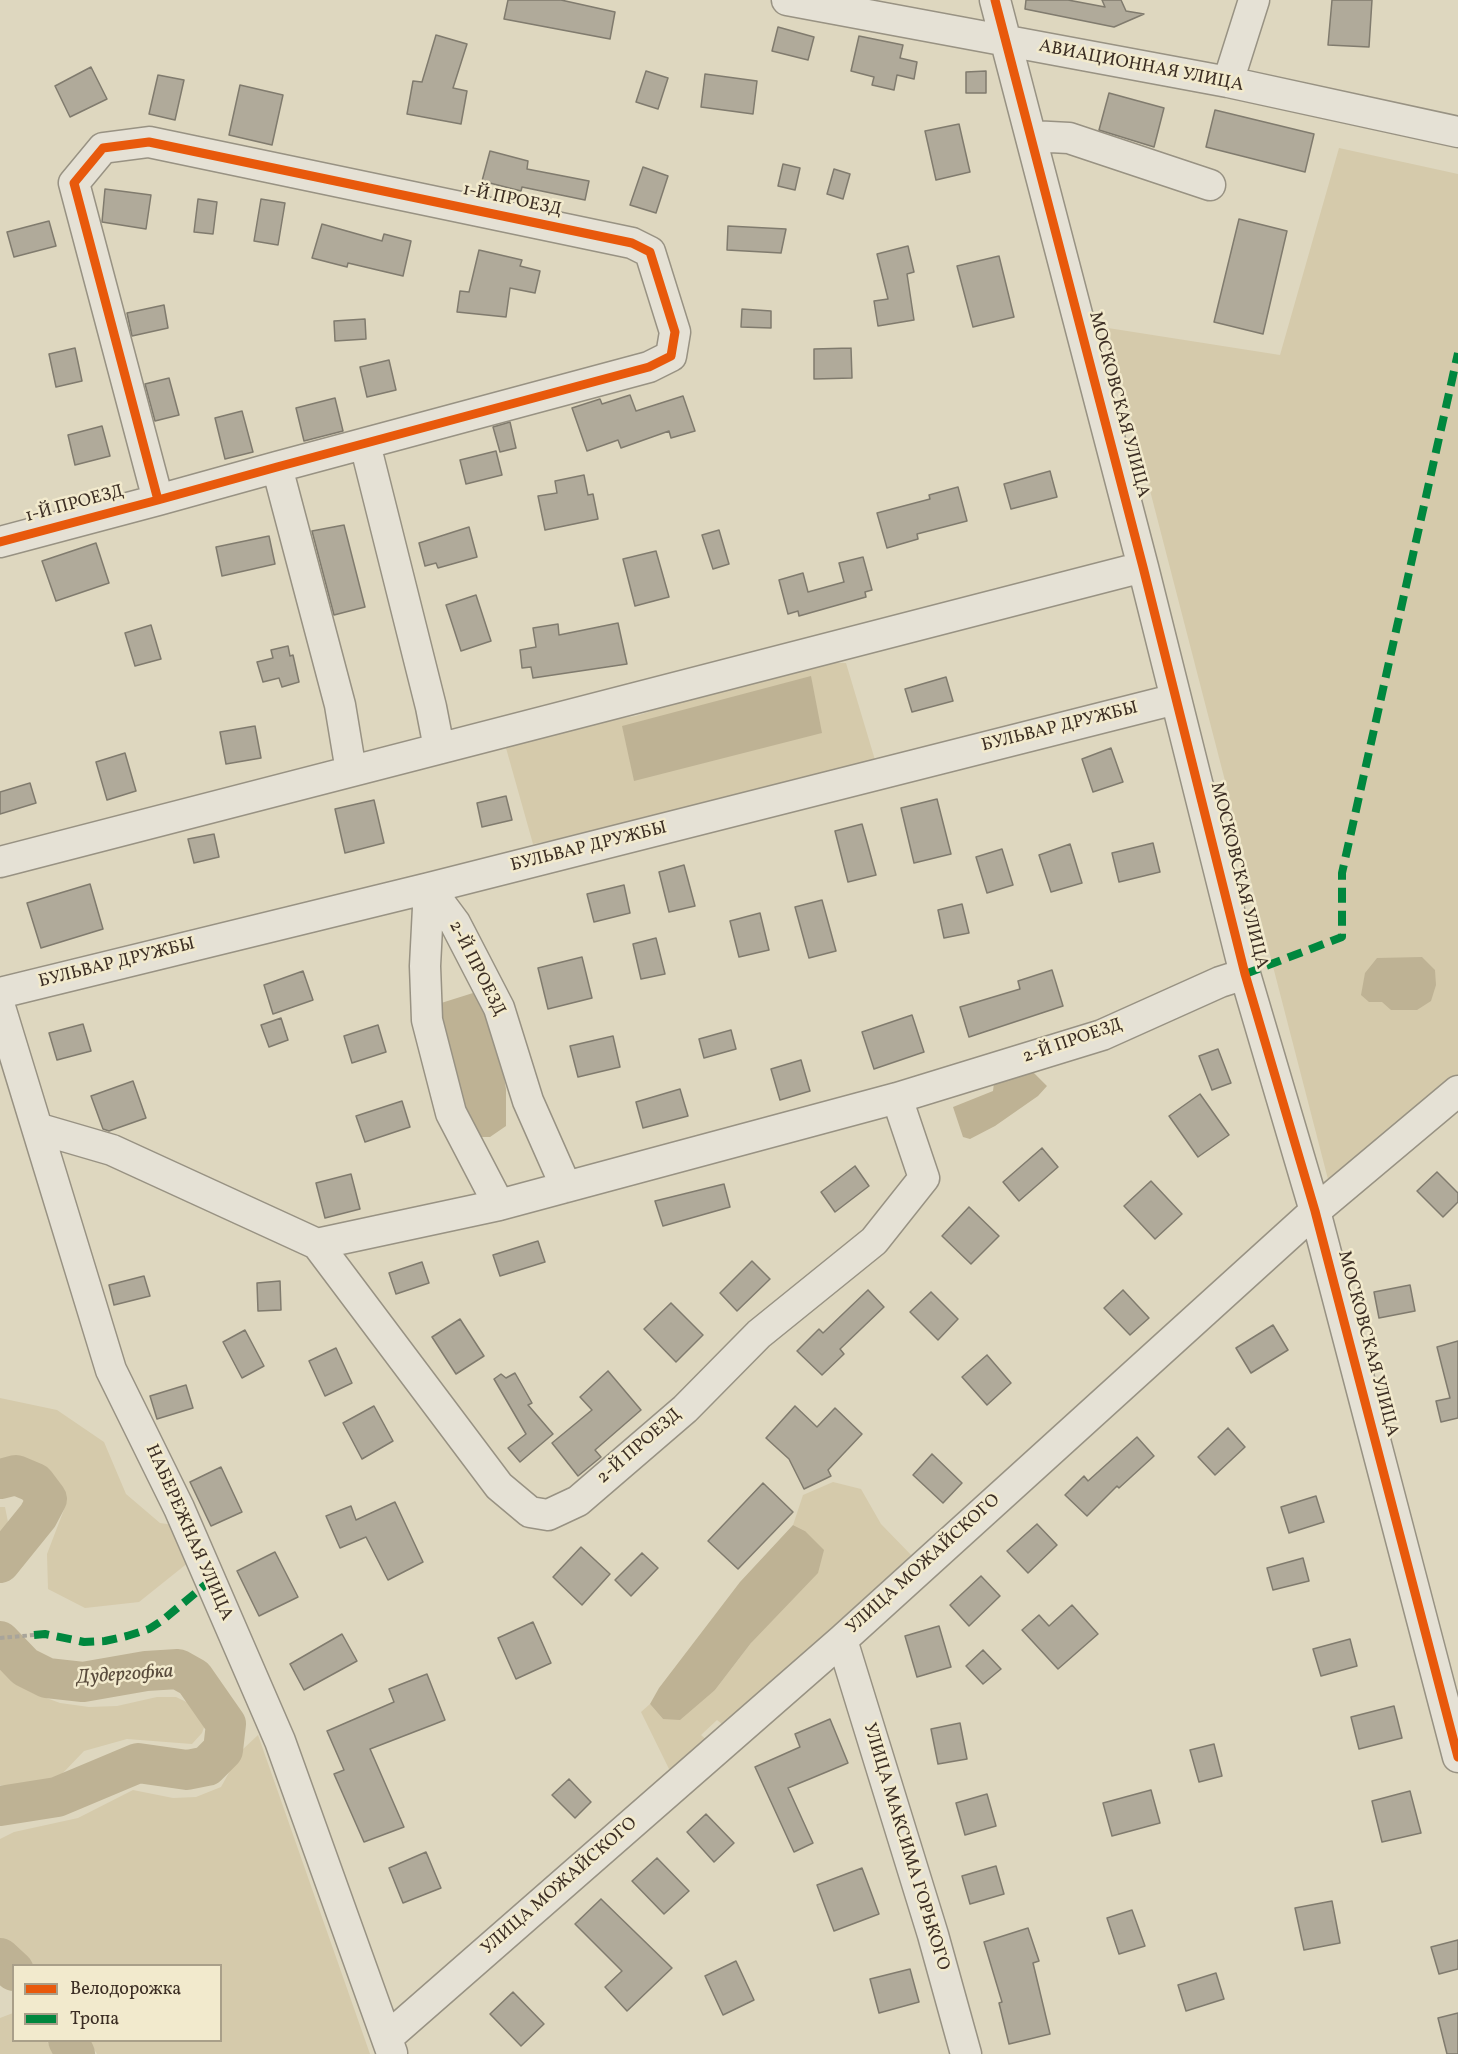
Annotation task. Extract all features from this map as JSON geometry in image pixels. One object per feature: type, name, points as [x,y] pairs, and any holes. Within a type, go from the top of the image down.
[{"type":"street","name":"АВИАЦИОННАЯ УЛИЦА","points":[[788,0],[1228,82],[1458,132]]},
{"type":"street","name":"МОСКОВСКАЯ УЛИЦА","points":[[995,0],[1143,567],[1245,974],[1315,1211],[1458,1757]]},
{"type":"street","points":[[1228,82],[1254,0]]},
{"type":"street","points":[[1031,136],[1069,138],[1210,185]]},
{"type":"street","name":"1-Й ПРОЕЗД","points":[[0,542],[158,500],[277,467],[650,368],[671,356],[675,332],[650,252],[632,243],[149,142],[103,148],[74,183],[158,500]]},
{"type":"street","points":[[365,444],[431,707],[439,748]]},
{"type":"street","points":[[277,467],[340,705],[351,771]]},
{"type":"street","points":[[0,862],[1143,567]]},
{"type":"street","name":"БУЛЬВАР ДРУЖБЫ","points":[[0,993],[429,888],[1176,699]]},
{"type":"street","points":[[429,888],[425,966],[427,1020],[452,1113],[499,1205]]},
{"type":"street","name":"2-Й ПРОЕЗД","points":[[429,888],[454,923],[499,1008],[528,1101],[566,1187]]},
{"type":"street","name":"2-Й ПРОЕЗД","points":[[317,1244],[499,1205],[897,1098],[1102,1035],[1220,982],[1245,974]]},
{"type":"street","name":"НАБЕРЕЖНАЯ УЛИЦА","points":[[0,1007],[40,1129],[111,1370],[179,1508],[280,1740],[390,2045]]},
{"type":"street","name":"УЛИЦА МОЖАЙСКОГО","points":[[390,2045],[842,1640],[1315,1211],[1458,1091]]},
{"type":"street","name":"2-Й ПРОЕЗД","points":[[40,1129],[112,1150],[317,1244],[499,1486],[530,1512],[548,1515],[578,1501],[685,1409],[759,1334],[874,1241],[924,1178],[897,1098]]},
{"type":"street","name":"УЛИЦА МАКСИМА ГОРЬКОГО","points":[[842,1640],[933,1935],[966,2054]]},
{"type":"path","points":[[0,1638],[34,1635]]},
{"type":"shaded area","points":[[1339,148],[1458,174],[1458,1078],[1330,1187],[1108,328],[1280,355]]},
{"type":"shaded area","points":[[828,663],[846,663],[875,760],[790,780],[633,825],[533,844],[506,748],[569,726],[636,716],[739,682]]},
{"type":"shaded area","points":[[811,676],[822,733],[634,781],[622,726]]},
{"type":"shaded area","points":[[1422,957],[1435,970],[1436,985],[1431,1001],[1417,1010],[1391,1010],[1382,1002],[1369,1002],[1361,995],[1365,973],[1377,958]]},
{"type":"shaded area","points":[[473,993],[483,1003],[501,1060],[506,1089],[506,1126],[490,1137],[473,1137],[454,1085],[438,1004]]},
{"type":"shaded area","points":[[1032,1071],[1047,1086],[1038,1096],[995,1126],[970,1139],[963,1137],[953,1107],[993,1091],[994,1083]]},
{"type":"shaded area","points":[[0,1398],[57,1410],[104,1442],[126,1494],[160,1523],[188,1527],[199,1554],[139,1602],[85,1608],[48,1589],[47,1554],[65,1507],[51,1487],[17,1467],[0,1461]]},
{"type":"shaded area","points":[[833,1482],[861,1489],[881,1524],[914,1558],[727,1728],[717,1720],[701,1735],[709,1742],[671,1773],[641,1712],[650,1704],[663,1719],[715,1690],[751,1643],[805,1531],[793,1525],[803,1495]]},
{"type":"shaded area","points":[[0,1507],[5,1507],[8,1522],[0,1535]]},
{"type":"shaded area","points":[[793,1525],[805,1531],[824,1550],[818,1573],[751,1643],[715,1690],[680,1720],[663,1719],[650,1704],[659,1688],[740,1582]]},
{"type":"shaded area","points":[[0,1666],[13,1681],[33,1693],[60,1703],[89,1707],[117,1706],[157,1697],[176,1697],[199,1708],[207,1719],[202,1733],[192,1744],[127,1739],[84,1751],[61,1775],[25,1787],[0,1785]]},
{"type":"shaded area","points":[[258,1735],[370,2054],[97,2054],[90,2042],[222,2042],[222,1964],[26,1964],[0,1939],[0,1839],[14,1832],[78,1818],[133,1790],[173,1798],[196,1797],[221,1787],[241,1751]]},
{"type":"shaded area","points":[[12,2013],[12,2042],[47,2042],[53,2054],[0,2054],[0,2018]]},
{"type":"building","points":[[508,0],[561,0],[615,12],[610,39],[504,19]]},
{"type":"building","points":[[1026,0],[1068,0],[1105,7],[1102,0],[1121,0],[1126,11],[1144,14],[1114,27],[1025,9]]},
{"type":"building","points":[[1332,0],[1372,0],[1369,47],[1328,45]]},
{"type":"building","points":[[778,27],[814,37],[808,60],[772,51]]},
{"type":"building","points":[[436,35],[467,44],[453,88],[467,91],[461,124],[407,114],[413,81],[422,82]]},
{"type":"building","points":[[859,36],[903,45],[900,58],[917,62],[914,79],[897,75],[894,90],[872,85],[874,77],[851,71]]},
{"type":"building","points":[[91,67],[107,99],[70,117],[55,86]]},
{"type":"building","points":[[646,71],[668,78],[658,109],[636,102]]},
{"type":"building","points":[[986,71],[986,93],[966,93],[966,72]]},
{"type":"building","points":[[705,74],[757,81],[753,114],[701,107]]},
{"type":"building","points":[[158,75],[184,80],[175,120],[149,114]]},
{"type":"building","points":[[240,85],[283,95],[272,145],[229,135]]},
{"type":"building","points":[[1109,93],[1164,108],[1154,147],[1099,130]]},
{"type":"building","points":[[1215,110],[1314,134],[1305,172],[1206,147]]},
{"type":"building","points":[[959,124],[970,172],[936,180],[925,131]]},
{"type":"building","points":[[490,151],[528,161],[527,169],[589,181],[585,200],[522,187],[521,191],[482,181]]},
{"type":"building","points":[[783,164],[800,168],[795,190],[778,186]]},
{"type":"building","points":[[643,167],[668,176],[656,213],[630,205]]},
{"type":"building","points":[[834,169],[850,174],[843,199],[827,194]]},
{"type":"building","points":[[105,189],[151,195],[146,229],[102,222]]},
{"type":"building","points":[[198,199],[217,202],[213,234],[194,232]]},
{"type":"building","points":[[261,199],[285,203],[278,245],[254,241]]},
{"type":"building","points":[[1239,219],[1287,231],[1263,334],[1214,322]]},
{"type":"building","points":[[49,221],[56,246],[14,257],[7,232]]},
{"type":"building","points":[[322,224],[382,241],[384,234],[411,241],[403,276],[348,263],[347,267],[312,258]]},
{"type":"building","points":[[728,226],[786,229],[781,253],[727,250]]},
{"type":"building","points":[[908,246],[914,272],[907,274],[914,320],[878,326],[874,301],[888,299],[877,254]]},
{"type":"building","points":[[479,250],[522,260],[520,266],[540,271],[535,293],[510,288],[506,317],[457,312],[460,291],[469,292]]},
{"type":"building","points":[[999,256],[1014,317],[973,327],[957,266]]},
{"type":"building","points":[[164,305],[168,328],[132,336],[127,313]]},
{"type":"building","points":[[742,309],[771,311],[771,328],[741,327]]},
{"type":"building","points":[[365,319],[366,339],[335,341],[334,321]]},
{"type":"building","points":[[75,348],[82,381],[56,387],[49,354]]},
{"type":"building","points":[[851,348],[852,378],[814,379],[814,349]]},
{"type":"building","points":[[389,360],[396,390],[367,397],[360,367]]},
{"type":"building","points":[[169,378],[179,415],[155,421],[145,384]]},
{"type":"building","points":[[630,395],[636,411],[683,396],[695,431],[671,438],[669,431],[621,448],[618,440],[587,451],[572,408],[600,399],[602,404]]},
{"type":"building","points":[[335,398],[343,431],[304,441],[296,408]]},
{"type":"building","points":[[242,411],[253,452],[225,459],[215,418]]},
{"type":"building","points":[[510,422],[516,448],[500,452],[493,427]]},
{"type":"building","points":[[102,426],[110,456],[75,465],[68,435]]},
{"type":"building","points":[[496,451],[502,475],[466,484],[460,460]]},
{"type":"building","points":[[1050,471],[1057,497],[1011,509],[1004,484]]},
{"type":"building","points":[[584,475],[588,495],[593,494],[598,519],[545,530],[538,496],[557,493],[555,481]]},
{"type":"building","points":[[958,487],[967,521],[917,534],[918,539],[887,548],[877,513],[930,499],[929,495]]},
{"type":"building","points":[[344,525],[365,607],[334,615],[312,531]]},
{"type":"building","points":[[469,527],[477,557],[438,568],[436,563],[425,566],[419,543]]},
{"type":"building","points":[[719,530],[729,564],[713,569],[702,535]]},
{"type":"building","points":[[269,536],[275,564],[222,576],[216,547]]},
{"type":"building","points":[[96,543],[109,583],[56,601],[42,561]]},
{"type":"building","points":[[656,551],[669,597],[635,606],[623,559]]},
{"type":"building","points":[[863,557],[872,590],[865,592],[866,597],[799,616],[798,611],[788,614],[779,580],[803,573],[808,592],[844,582],[839,563]]},
{"type":"building","points":[[476,595],[491,641],[461,651],[446,605]]},
{"type":"building","points":[[618,623],[627,664],[533,678],[531,667],[522,668],[520,650],[536,647],[533,628],[558,624],[559,635]]},
{"type":"building","points":[[151,625],[161,659],[135,666],[125,633]]},
{"type":"building","points":[[288,646],[290,656],[293,655],[299,682],[282,687],[279,678],[263,682],[257,662],[273,658],[271,650]]},
{"type":"building","points":[[946,677],[953,701],[912,712],[905,689]]},
{"type":"building","points":[[255,726],[261,758],[226,764],[220,732]]},
{"type":"building","points":[[1111,748],[1123,782],[1093,792],[1082,759]]},
{"type":"building","points":[[125,753],[136,791],[107,800],[96,762]]},
{"type":"building","points":[[30,783],[36,803],[0,814],[0,792]]},
{"type":"building","points":[[506,796],[512,820],[482,827],[477,803]]},
{"type":"building","points":[[937,799],[951,854],[914,863],[901,808]]},
{"type":"building","points":[[374,800],[384,843],[345,853],[335,809]]},
{"type":"building","points":[[862,824],[876,875],[848,882],[835,831]]},
{"type":"building","points":[[214,834],[219,857],[194,863],[188,839]]},
{"type":"building","points":[[1153,843],[1160,872],[1119,882],[1112,853]]},
{"type":"building","points":[[1070,844],[1082,883],[1051,892],[1039,855]]},
{"type":"building","points":[[1002,849],[1013,885],[987,893],[976,857]]},
{"type":"building","points":[[684,865],[695,906],[669,912],[659,872]]},
{"type":"building","points":[[90,884],[103,929],[41,948],[27,903]]},
{"type":"building","points":[[624,885],[630,913],[594,922],[587,894]]},
{"type":"building","points":[[822,900],[836,951],[809,958],[795,907]]},
{"type":"building","points":[[962,904],[969,933],[944,938],[938,910]]},
{"type":"building","points":[[760,913],[769,950],[739,957],[730,921]]},
{"type":"building","points":[[656,938],[665,974],[641,979],[633,944]]},
{"type":"building","points":[[582,957],[592,998],[548,1009],[538,968]]},
{"type":"building","points":[[1052,970],[1063,1006],[969,1037],[960,1007],[1020,989],[1018,981]]},
{"type":"building","points":[[303,971],[313,1000],[273,1014],[264,985]]},
{"type":"building","points":[[912,1015],[924,1052],[874,1069],[862,1032]]},
{"type":"building","points":[[281,1018],[288,1040],[269,1047],[261,1025]]},
{"type":"building","points":[[83,1024],[91,1051],[57,1060],[49,1033]]},
{"type":"building","points":[[378,1025],[386,1052],[352,1063],[344,1036]]},
{"type":"building","points":[[731,1030],[736,1049],[704,1058],[699,1039]]},
{"type":"building","points":[[613,1036],[620,1067],[578,1077],[570,1046]]},
{"type":"building","points":[[1218,1049],[1231,1083],[1212,1090],[1199,1056]]},
{"type":"building","points":[[801,1060],[810,1091],[780,1100],[771,1069]]},
{"type":"building","points":[[133,1081],[146,1118],[109,1131],[103,1129],[91,1096]]},
{"type":"building","points":[[680,1089],[688,1116],[643,1128],[636,1102]]},
{"type":"building","points":[[1200,1094],[1229,1135],[1198,1157],[1169,1116]]},
{"type":"building","points":[[402,1101],[410,1127],[365,1142],[356,1116]]},
{"type":"building","points":[[1042,1148],[1058,1167],[1019,1201],[1003,1182]]},
{"type":"building","points":[[855,1166],[869,1186],[835,1212],[821,1192]]},
{"type":"building","points":[[1437,1172],[1458,1193],[1458,1202],[1443,1217],[1417,1191]]},
{"type":"building","points":[[351,1174],[360,1209],[325,1218],[316,1183]]},
{"type":"building","points":[[1151,1181],[1182,1214],[1155,1239],[1124,1206]]},
{"type":"building","points":[[724,1184],[730,1207],[663,1226],[655,1201]]},
{"type":"building","points":[[969,1207],[999,1236],[971,1264],[942,1236]]},
{"type":"building","points":[[538,1241],[545,1262],[500,1276],[493,1255]]},
{"type":"building","points":[[752,1261],[770,1279],[737,1311],[720,1293]]},
{"type":"building","points":[[422,1262],[429,1283],[396,1294],[389,1273]]},
{"type":"building","points":[[144,1276],[150,1296],[114,1305],[109,1285]]},
{"type":"building","points":[[280,1281],[281,1310],[258,1311],[257,1283]]},
{"type":"building","points":[[1410,1285],[1415,1311],[1379,1318],[1374,1292]]},
{"type":"building","points":[[868,1290],[884,1307],[840,1349],[844,1354],[822,1375],[797,1351],[819,1329],[823,1333]]},
{"type":"building","points":[[1123,1290],[1149,1318],[1130,1335],[1104,1308]]},
{"type":"building","points":[[931,1292],[958,1319],[938,1340],[910,1312]]},
{"type":"building","points":[[671,1303],[703,1335],[676,1362],[644,1329]]},
{"type":"building","points":[[460,1319],[484,1356],[456,1374],[432,1337]]},
{"type":"building","points":[[1273,1325],[1288,1350],[1251,1373],[1236,1348]]},
{"type":"building","points":[[245,1330],[264,1366],[242,1378],[223,1342]]},
{"type":"building","points":[[1458,1341],[1458,1418],[1441,1422],[1436,1401],[1450,1398],[1437,1347]]},
{"type":"building","points":[[336,1348],[352,1383],[325,1396],[309,1361]]},
{"type":"building","points":[[987,1355],[1011,1383],[987,1405],[962,1377]]},
{"type":"building","points":[[608,1371],[641,1410],[595,1450],[601,1457],[578,1476],[552,1443],[592,1410],[580,1397]]},
{"type":"building","points":[[515,1373],[532,1403],[528,1405],[553,1434],[520,1462],[508,1448],[526,1434],[494,1379],[501,1374],[506,1378]]},
{"type":"building","points":[[186,1385],[193,1408],[157,1419],[150,1396]]},
{"type":"building","points":[[374,1406],[393,1441],[362,1459],[343,1423]]},
{"type":"building","points":[[795,1406],[817,1427],[835,1408],[862,1434],[828,1470],[831,1476],[804,1489],[789,1459],[766,1438]]},
{"type":"building","points":[[1228,1428],[1245,1447],[1215,1475],[1198,1457]]},
{"type":"building","points":[[1137,1437],[1154,1456],[1119,1488],[1117,1486],[1087,1516],[1065,1495],[1084,1476],[1088,1481]]},
{"type":"building","points":[[932,1454],[962,1483],[943,1503],[913,1475]]},
{"type":"building","points":[[221,1467],[242,1512],[211,1526],[190,1482]]},
{"type":"building","points":[[763,1483],[793,1512],[738,1569],[708,1541]]},
{"type":"building","points":[[1316,1496],[1324,1522],[1289,1533],[1281,1507]]},
{"type":"building","points":[[395,1502],[423,1562],[388,1580],[366,1537],[340,1548],[326,1516],[351,1506],[356,1520]]},
{"type":"building","points":[[1037,1524],[1057,1545],[1028,1573],[1007,1551]]},
{"type":"building","points":[[581,1547],[610,1574],[582,1605],[553,1577]]},
{"type":"building","points":[[275,1552],[298,1597],[259,1616],[237,1571]]},
{"type":"building","points":[[642,1553],[658,1568],[631,1596],[615,1580]]},
{"type":"building","points":[[1303,1558],[1309,1581],[1273,1590],[1267,1568]]},
{"type":"building","points":[[981,1576],[1000,1596],[969,1626],[950,1605]]},
{"type":"building","points":[[1072,1605],[1098,1634],[1058,1669],[1022,1630],[1039,1615],[1049,1626]]},
{"type":"building","points":[[533,1622],[551,1663],[516,1679],[498,1638]]},
{"type":"building","points":[[939,1626],[951,1667],[917,1677],[905,1636]]},
{"type":"building","points":[[342,1634],[357,1661],[304,1690],[290,1664]]},
{"type":"building","points":[[1350,1639],[1357,1666],[1321,1676],[1313,1649]]},
{"type":"building","points":[[983,1650],[1001,1669],[983,1684],[966,1666]]},
{"type":"building","points":[[427,1674],[445,1720],[370,1749],[404,1827],[364,1842],[334,1774],[344,1770],[327,1731],[394,1702],[389,1689]]},
{"type":"building","points":[[1394,1706],[1402,1738],[1359,1749],[1351,1717]]},
{"type":"building","points":[[830,1719],[848,1763],[788,1788],[813,1843],[794,1852],[755,1767],[800,1747],[795,1734]]},
{"type":"building","points":[[960,1723],[967,1759],[938,1764],[931,1729]]},
{"type":"building","points":[[1214,1744],[1222,1776],[1199,1782],[1190,1750]]},
{"type":"building","points":[[569,1779],[591,1802],[575,1818],[552,1795]]},
{"type":"building","points":[[1151,1790],[1160,1823],[1112,1836],[1103,1803]]},
{"type":"building","points":[[1410,1791],[1421,1833],[1382,1842],[1372,1801]]},
{"type":"building","points":[[987,1794],[996,1826],[965,1835],[956,1803]]},
{"type":"building","points":[[706,1814],[734,1843],[714,1862],[687,1832]]},
{"type":"building","points":[[426,1852],[441,1888],[403,1903],[389,1868]]},
{"type":"building","points":[[657,1858],[689,1891],[664,1914],[632,1881]]},
{"type":"building","points":[[996,1866],[1004,1894],[970,1904],[962,1876]]},
{"type":"building","points":[[862,1868],[879,1914],[834,1931],[817,1885]]},
{"type":"building","points":[[601,1899],[672,1968],[627,2011],[605,1987],[622,1971],[575,1924]]},
{"type":"building","points":[[1332,1901],[1340,1943],[1304,1950],[1295,1908]]},
{"type":"building","points":[[1132,1910],[1145,1946],[1119,1954],[1107,1918]]},
{"type":"building","points":[[1028,1928],[1039,1961],[1033,1963],[1050,2034],[1009,2044],[999,2003],[1002,2002],[984,1942]]},
{"type":"building","points":[[1458,1940],[1458,1969],[1439,1974],[1431,1947]]},
{"type":"building","points":[[736,1961],[754,2000],[723,2015],[705,1976]]},
{"type":"building","points":[[910,1969],[919,2002],[879,2013],[870,1979]]},
{"type":"building","points":[[1216,1973],[1224,1999],[1186,2011],[1178,1985]]},
{"type":"building","points":[[513,1992],[544,2024],[521,2046],[490,2014]]},
{"type":"building","points":[[1458,2013],[1458,2054],[1447,2054],[1438,2018]]},
{"type":"waterway","name":"Дудергофка","points":[[0,1479],[16,1475],[35,1483],[47,1499],[38,1516],[0,1563]]},
{"type":"waterway","name":"Дудергофка","points":[[0,1641],[25,1667],[47,1678],[83,1682],[146,1671],[178,1669],[194,1678],[226,1724],[223,1750],[207,1766],[187,1770],[138,1763],[57,1797],[0,1806]]},
{"type":"waterway","name":"Дудергофка","points":[[0,1958],[12,1969]]},
{"type":"waterway","name":"Дудергофка","points":[[69,2042],[75,2054]]},
{"type":"marked path","points":[[1245,974],[1342,937],[1342,873],[1458,353]]},
{"type":"marked path","points":[[34,1635],[45,1634],[84,1642],[105,1641],[127,1636],[149,1629],[163,1620],[211,1580]]},
{"type":"cycle path","points":[[995,0],[1143,567],[1245,974],[1315,1211],[1458,1757]]},
{"type":"cycle path","points":[[0,542],[158,500],[649,367],[671,356],[675,332],[650,252],[632,243],[149,142],[103,148],[74,183],[158,500]]}]
